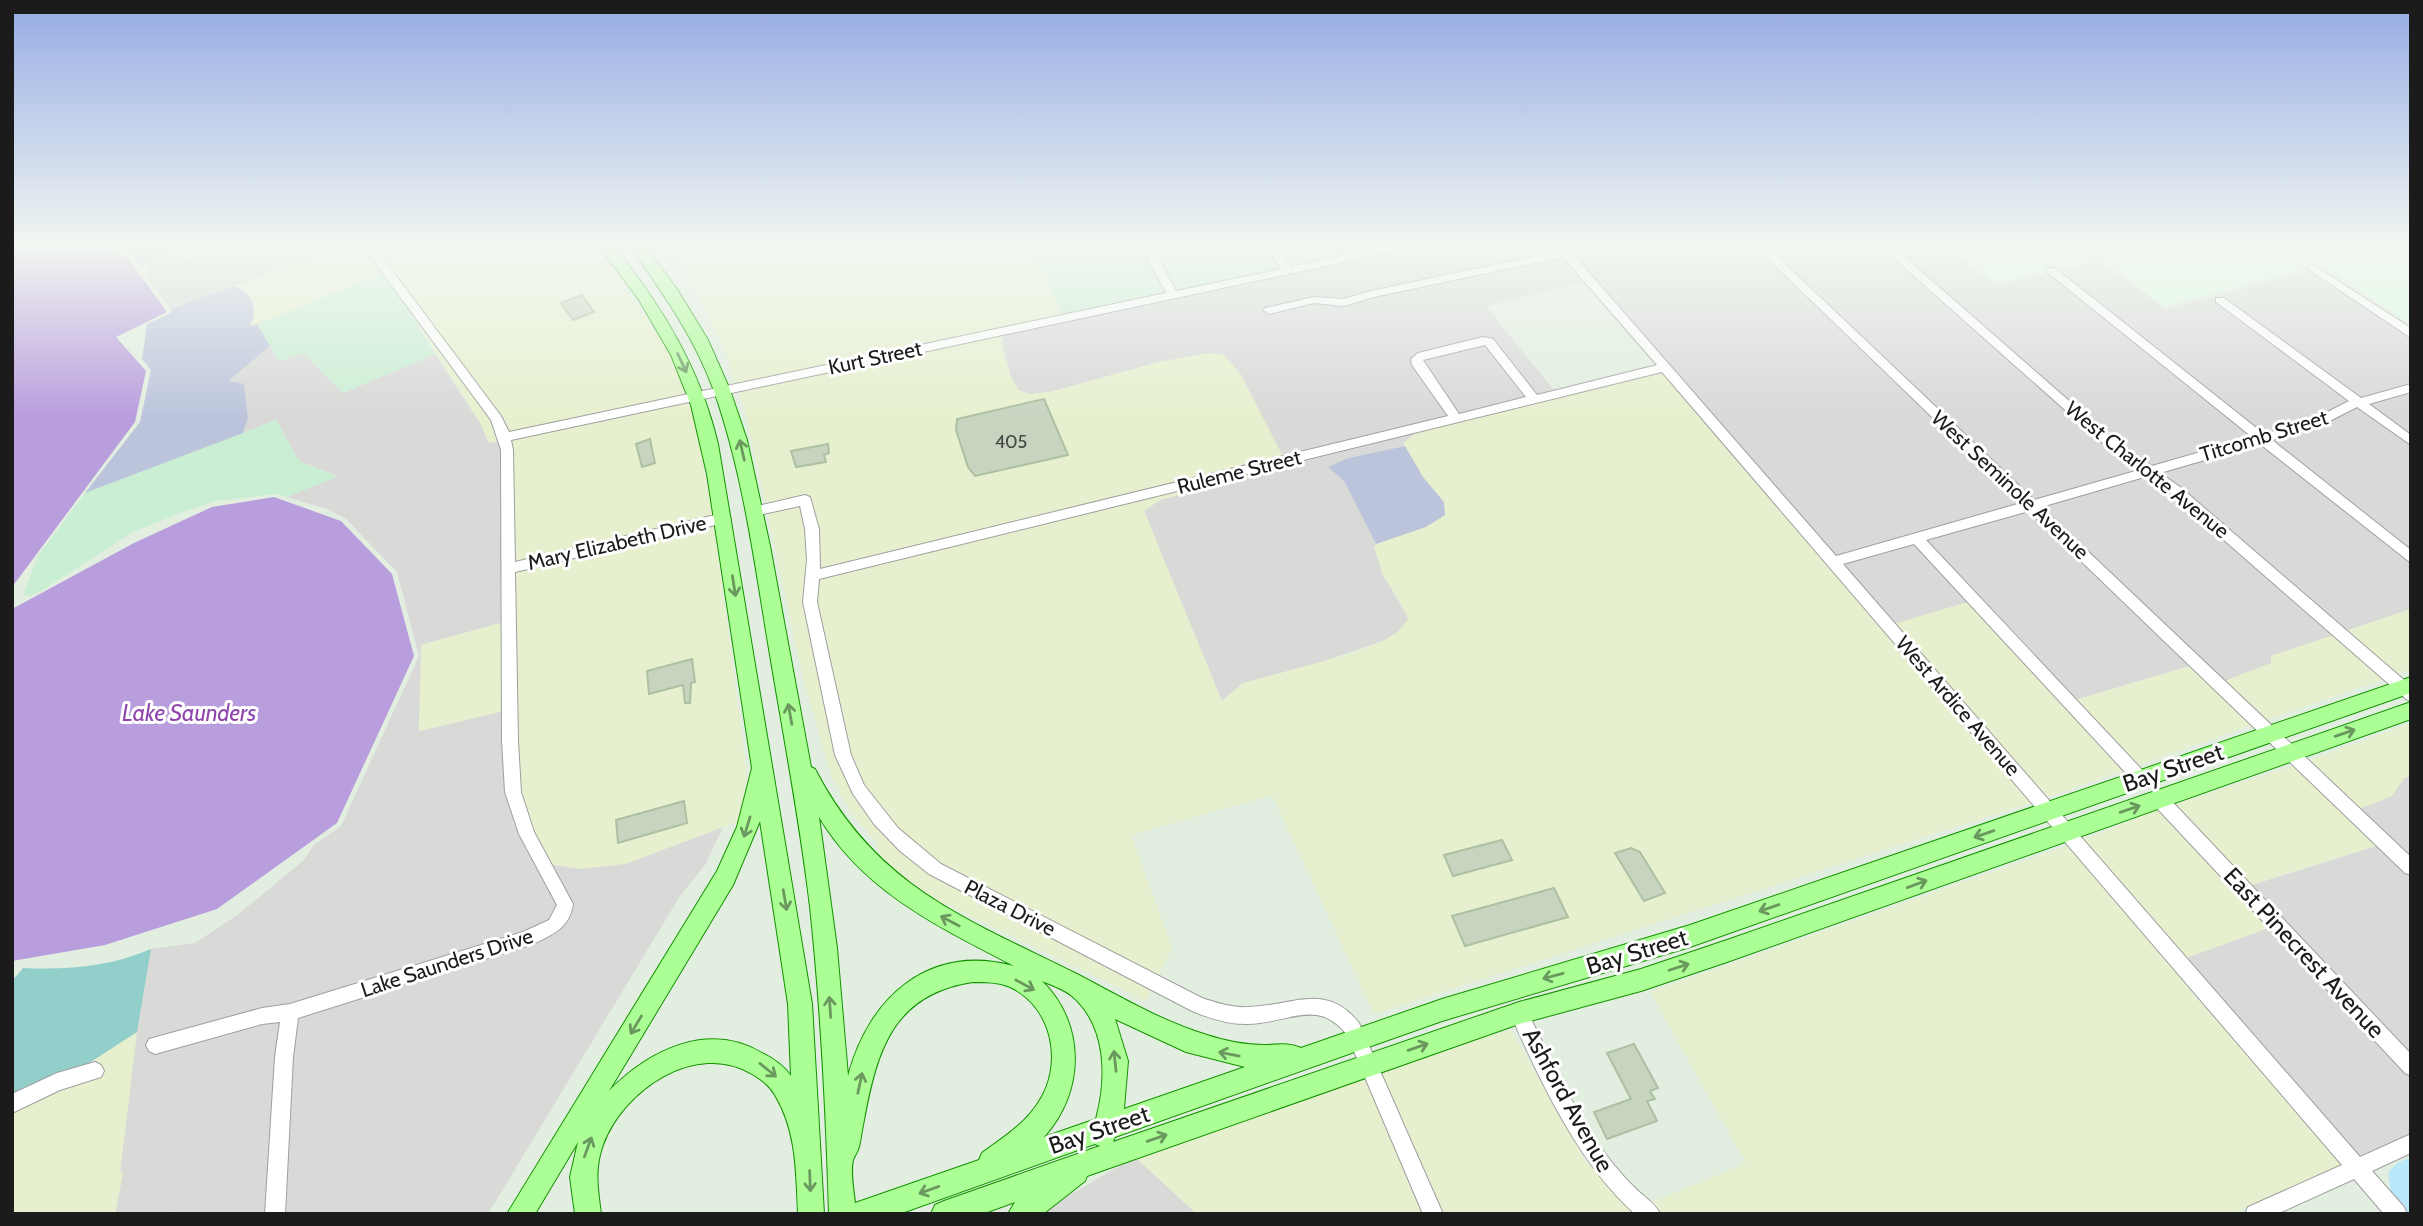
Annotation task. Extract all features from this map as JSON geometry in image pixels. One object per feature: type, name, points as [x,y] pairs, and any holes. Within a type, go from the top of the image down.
[{"type":"main road","points":[[649,302],[696,395],[724,518],[800,1004],[811,1214]]},
{"type":"main road","points":[[679,302],[724,390],[737,432],[797,750],[825,938],[842,1214]]},
{"type":"main road","points":[[716,474],[729,498],[738,507],[754,512]]},
{"type":"main road","points":[[724,518],[743,530],[764,571]]},
{"type":"main road","name":"Bay Street","points":[[861,1214],[1486,995],[1628,956],[1865,875],[2141,779],[2267,729],[2408,689]]},
{"type":"main road","name":"Bay Street","points":[[944,1214],[1369,1063],[1519,1013],[1641,980],[2411,710]]},
{"type":"main road","points":[[797,750],[832,823],[872,870],[923,906],[1175,1038],[1200,1047],[1248,1057],[1289,1057],[1321,1053]]},
{"type":"main road","points":[[520,1214],[725,878],[748,827],[762,760]]},
{"type":"main road","points":[[841,1173],[863,1069],[881,1024],[904,998],[933,979],[984,971],[1021,981],[1042,998],[1060,1028],[1064,1058],[1057,1092],[1038,1125],[974,1174]]},
{"type":"main road","points":[[1021,1214],[1093,1160],[1106,1128],[1115,1090],[1114,1051],[1103,1016],[1076,986]]},
{"type":"main road","points":[[588,1214],[582,1190],[584,1159],[588,1143],[600,1122],[632,1082],[681,1055],[726,1051],[765,1066],[781,1082],[809,1147]]},
{"type":"main road","points":[[529,1214],[542,1179]]},
{"type":"street","points":[[409,302],[496,419],[504,437]]},
{"type":"street","name":"Kurt Street","points":[[504,437],[1139,302]]},
{"type":"street","points":[[1269,310],[1304,302]]},
{"type":"street","name":"West Ardice Avenue","points":[[1609,302],[2397,1214]]},
{"type":"street","name":"West Seminole Avenue","points":[[1819,302],[2411,868]]},
{"type":"street","name":"West Charlotte Avenue","points":[[1949,302],[2103,437],[2175,490],[2408,689]]},
{"type":"street","points":[[2091,302],[2411,558]]},
{"type":"street","points":[[2223,302],[2411,441]]},
{"type":"street","points":[[2364,302],[2411,334]]},
{"type":"street","points":[[1456,419],[1418,365],[1417,359],[1422,356],[1483,341],[1489,342],[1534,399]]},
{"type":"street","name":"Ruleme Street","points":[[812,576],[1666,367]]},
{"type":"street","name":"Titcomb Street","points":[[1834,562],[2318,422],[2358,402],[2411,388]]},
{"type":"street","name":"Lake Saunders Drive","points":[[155,1045],[262,1016],[290,1012],[527,939],[548,930],[562,918],[565,904],[527,834],[513,792],[510,741],[510,568],[507,450],[504,437]]},
{"type":"street","points":[[754,512],[805,500],[812,529],[812,576]]},
{"type":"street","name":"Mary Elizabeth Drive","points":[[510,568],[724,518]]},
{"type":"street","points":[[1917,539],[2141,779]]},
{"type":"street","name":"Plaza Drive","points":[[812,576],[810,602],[849,773],[877,818],[901,845],[935,869],[1195,1003],[1244,1017],[1325,1005],[1340,1012],[1348,1020],[1369,1063]]},
{"type":"street","name":"East Pinecrest Avenue","points":[[2159,799],[2411,1067]]},
{"type":"street","points":[[1865,875],[1881,897]]},
{"type":"street","points":[[1628,956],[1641,980]]},
{"type":"street","points":[[275,1214],[284,1057],[290,1012]]},
{"type":"street","name":"Ashford Avenue","points":[[1519,1013],[1591,1151],[1619,1187],[1650,1214]]},
{"type":"street","points":[[1369,1063],[1433,1214]]},
{"type":"street","points":[[12,1104],[57,1082],[95,1072]]},
{"type":"street","points":[[2255,1214],[2411,1143]]},
{"type":"shaded area","points":[[166,302],[189,302],[171,309]]},
{"type":"shaded area","points":[[189,302],[252,302],[254,313],[250,326],[257,324],[270,346],[228,381],[244,384],[248,418],[243,433],[85,493],[140,422],[151,370],[142,359],[147,324],[171,313],[171,309]]},
{"type":"shaded area","points":[[253,302],[312,302],[250,327],[256,309]]},
{"type":"shaded area","points":[[311,302],[403,302],[435,354],[343,393],[304,353],[279,361],[257,324]]},
{"type":"shaded area","points":[[416,302],[635,302],[670,350],[689,394],[509,432],[502,416]]},
{"type":"shaded area","points":[[701,302],[1057,302],[1063,315],[736,384],[723,347]]},
{"type":"shaded area","points":[[1057,302],[1123,302],[1063,315]]},
{"type":"shaded area","points":[[1153,302],[1502,302],[1486,306],[1558,395],[1404,443],[1405,446],[1348,458],[1329,467],[1344,481],[1376,544],[1374,547],[1383,575],[1409,619],[1399,631],[1383,641],[1232,692],[1221,702],[1144,511],[1160,500],[1162,361],[1050,392],[1030,394],[1018,390],[1011,377],[1001,342],[1004,334]]},
{"type":"shaded area","points":[[1614,302],[2157,302],[2166,309],[2191,302],[2364,302],[2411,331],[2411,609],[2272,656],[2272,663],[2217,684],[2196,664],[2072,701],[1894,624]]},
{"type":"shaded area","points":[[2159,302],[2178,302],[2164,306]]},
{"type":"shaded area","points":[[2379,302],[2411,302],[2411,324]]},
{"type":"shaded area","points":[[406,306],[491,421],[499,441],[489,443],[478,419]]},
{"type":"shaded area","points":[[1004,334],[1001,343],[1011,377],[1018,390],[1030,394],[1050,392],[1163,361],[1209,353],[1224,355],[1240,373],[1289,468],[1160,500],[1144,511],[1222,701],[1243,683],[1350,654],[1383,641],[1399,631],[1408,619],[1400,600],[1383,575],[1374,546],[1400,534],[1444,502],[1423,477],[1403,443],[1417,432],[1656,369],[1672,382],[2033,802],[1374,1014],[1272,795],[1131,835],[1172,948],[1146,1001],[935,899],[882,860],[875,841],[850,811],[831,775],[803,678],[745,409],[738,390]]},
{"type":"shaded area","points":[[270,346],[279,361],[304,353],[343,393],[435,354],[489,437],[499,441],[512,620],[422,645],[419,731],[512,709],[625,864],[723,827],[705,865],[680,896],[488,1214],[174,1214],[174,1211],[166,1214],[115,1214],[123,1173],[120,1174],[130,1072],[151,949],[195,943],[236,916],[304,860],[314,845],[341,826],[419,656],[397,572],[346,519],[327,509],[286,497],[337,476],[299,461],[276,420],[243,433],[248,418],[227,381]]},
{"type":"shaded area","points":[[691,399],[713,517],[516,563],[511,438]]},
{"type":"shaded area","points":[[276,420],[299,461],[337,477],[286,497],[277,494],[216,501],[180,513],[133,532],[41,591],[31,596],[23,595],[38,556],[85,493]]},
{"type":"shaded area","points":[[1405,446],[1423,477],[1444,502],[1445,515],[1426,527],[1376,544],[1344,481],[1328,467],[1348,458]]},
{"type":"shaded area","points":[[714,524],[747,774],[742,820],[625,864],[581,869],[539,863],[513,823],[512,709],[419,731],[421,645],[511,620],[511,572]]},
{"type":"shaded area","points":[[1974,600],[2072,701],[2197,664],[2217,684],[2271,663],[2271,656],[2411,609],[2411,669],[2045,798],[1894,624]]},
{"type":"shaded area","points":[[2411,723],[2411,776],[2404,778],[2392,796],[2352,812],[2381,844],[2246,886],[2280,924],[2183,959],[2081,841],[2149,813],[2302,763]]},
{"type":"shaded area","points":[[2411,776],[2411,1133],[2356,1157],[2183,959],[2279,924],[2246,887],[2380,845],[2352,811],[2392,796],[2404,778]]},
{"type":"shaded area","points":[[2070,845],[2170,963],[2198,1001],[2202,1000],[2344,1163],[2232,1214],[1197,1214],[1135,1157],[1452,1047],[1511,1030],[1585,1161],[1637,1209],[1746,1163],[1650,992]]},
{"type":"shaded area","points":[[151,949],[137,1032],[12,1113],[12,981],[23,968],[88,966],[120,960]]},
{"type":"shaded area","points":[[137,1032],[120,1173],[123,1172],[115,1214],[12,1214],[12,1113]]},
{"type":"shaded area","points":[[1135,1157],[1197,1214],[1041,1214],[1047,1208]]},
{"type":"shaded area","points":[[2411,1157],[2409,1214],[2391,1193],[2388,1173],[2397,1163]]},
{"type":"water","points":[[12,302],[160,302],[167,312],[116,337],[146,371],[135,422],[12,587]]},
{"type":"water","name":"Lake Saunders","points":[[274,497],[341,521],[392,574],[414,656],[337,823],[217,909],[105,945],[12,961],[12,609],[134,543],[212,507]]},
{"type":"building","points":[[587,302],[594,312],[573,320],[561,303]]},
{"type":"building","points":[[1044,399],[1068,455],[975,476],[968,467],[956,430],[957,419]]},
{"type":"building","points":[[650,439],[655,463],[642,467],[636,444]]},
{"type":"building","points":[[828,444],[829,453],[824,455],[826,462],[796,467],[791,451]]},
{"type":"building","points":[[692,659],[695,682],[691,683],[690,703],[685,703],[683,685],[649,694],[647,671]]},
{"type":"building","points":[[684,801],[687,823],[618,843],[616,820]]},
{"type":"building","points":[[1502,840],[1512,860],[1453,876],[1444,855]]},
{"type":"building","points":[[1631,848],[1640,852],[1665,893],[1644,901],[1615,853]]},
{"type":"building","points":[[1554,888],[1568,917],[1465,946],[1452,916]]},
{"type":"building","points":[[1634,1044],[1658,1088],[1650,1091],[1655,1099],[1647,1101],[1657,1121],[1607,1139],[1594,1112],[1631,1099],[1607,1053]]}]
